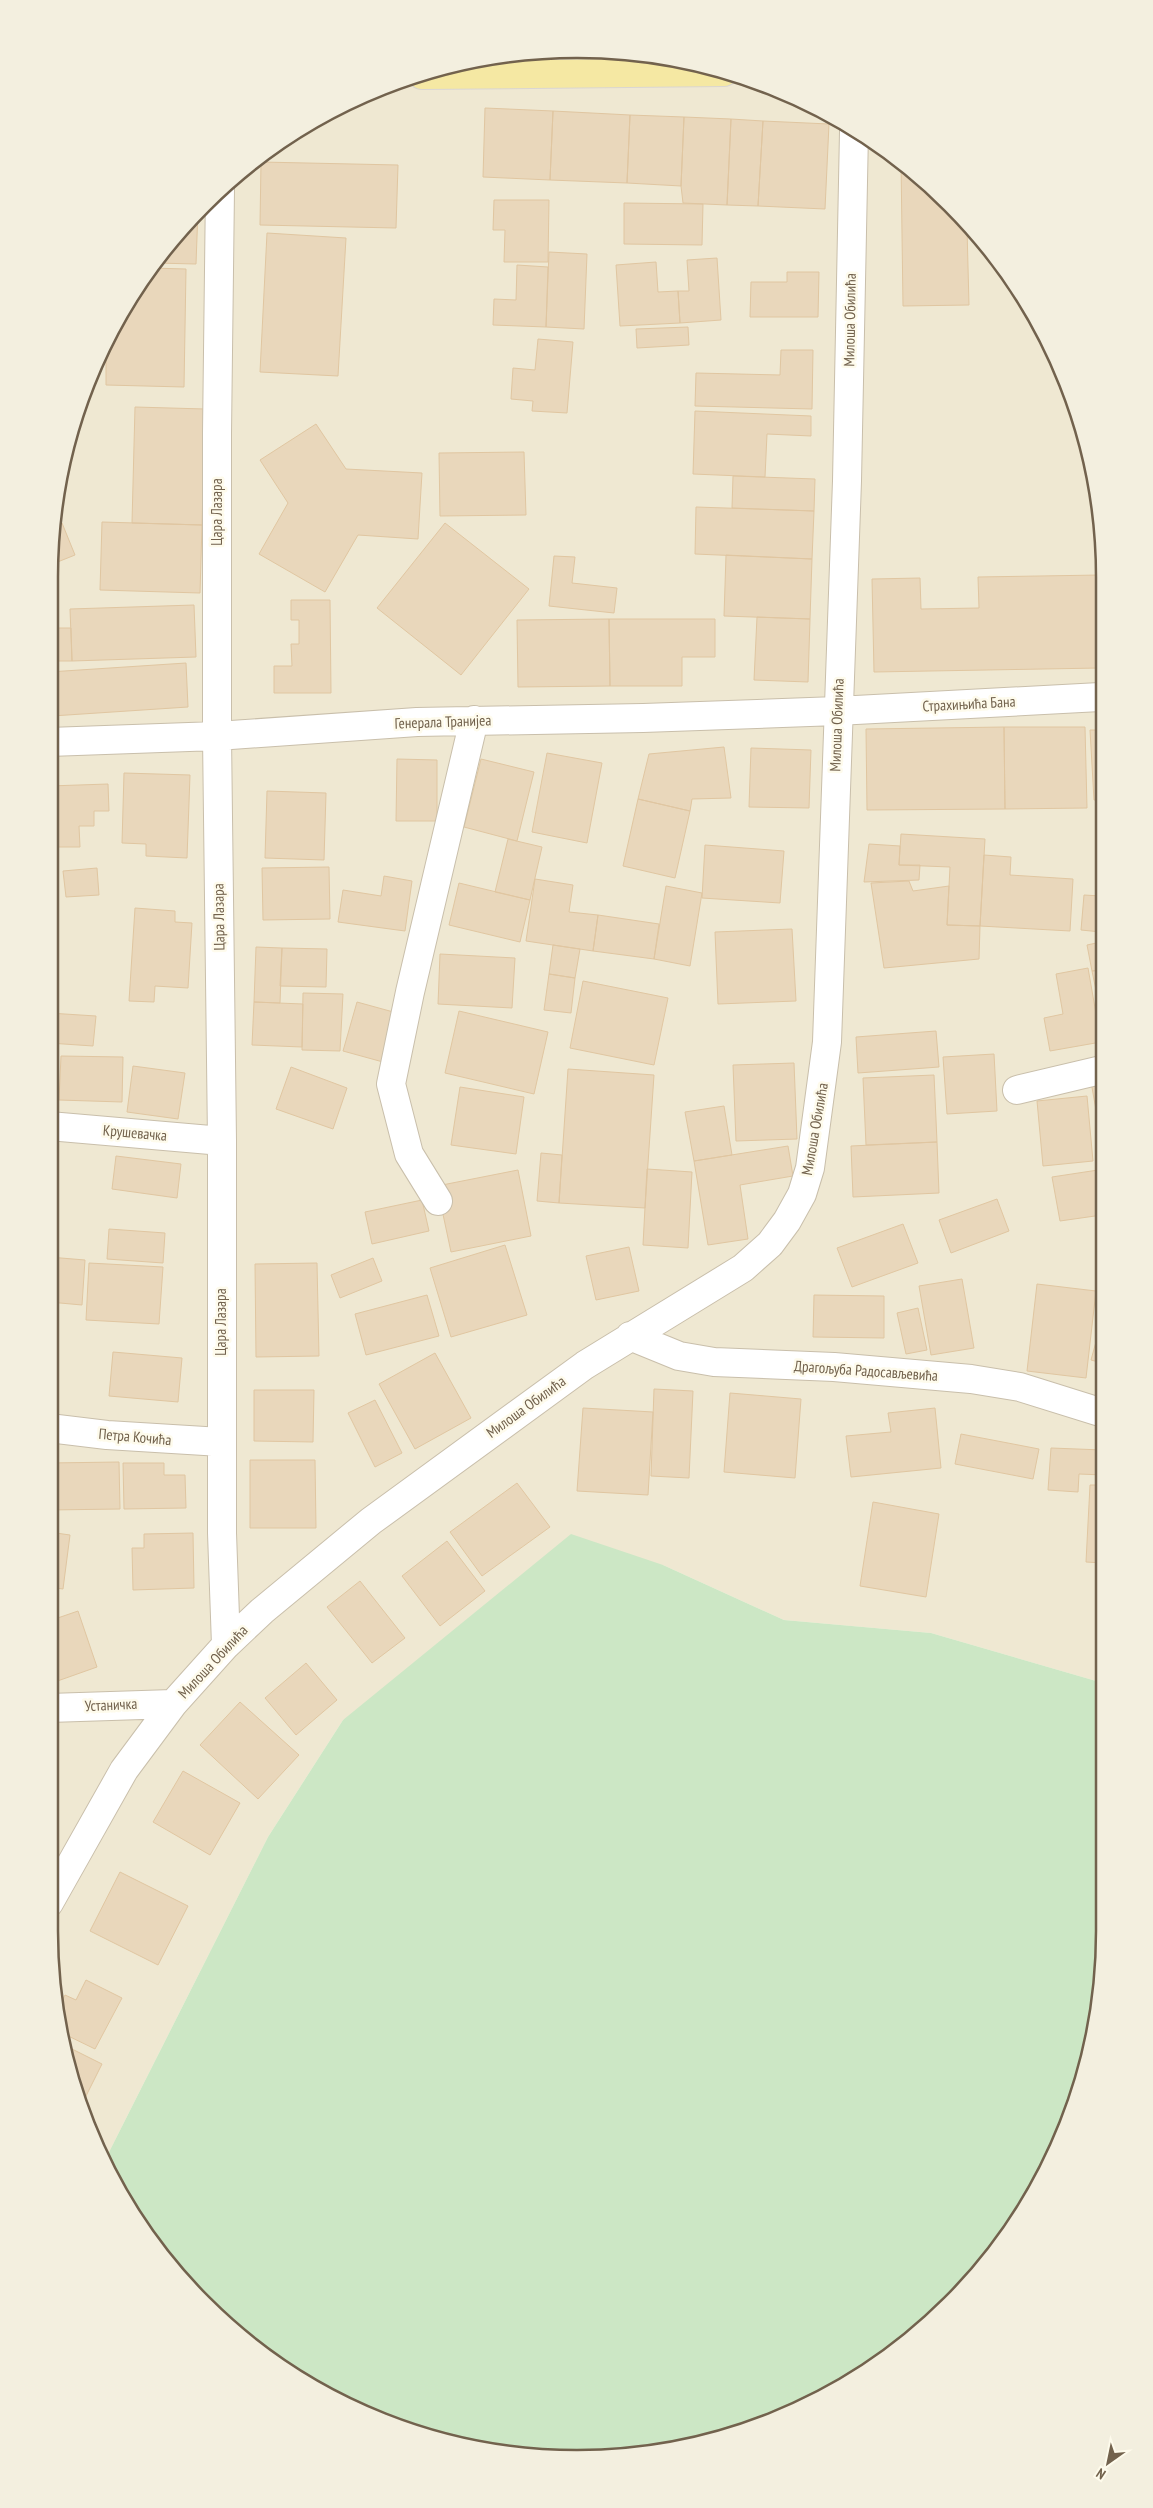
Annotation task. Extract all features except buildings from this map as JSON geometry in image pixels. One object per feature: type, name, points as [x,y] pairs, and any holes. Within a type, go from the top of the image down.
[{"type":"main road","points":[[447,74],[699,72]]},
{"type":"street","name":"Милоша Обилића","points":[[58,1887],[124,1770],[173,1704],[226,1645],[296,1581],[468,1449],[630,1336],[743,1268],[760,1254],[787,1221],[802,1194],[810,1168],[827,1042],[846,491],[854,138]]},
{"type":"street","name":"Цара Лазара","points":[[220,200],[217,433],[217,736],[222,1141],[221,1442],[226,1645]]},
{"type":"street","name":"Страхињића Бана","points":[[837,711],[1096,697]]},
{"type":"street","name":"Генерала Транијеа","points":[[58,742],[217,736],[341,726],[474,720],[615,719],[837,711]]},
{"type":"street","points":[[438,1201],[409,1154],[391,1084],[410,992],[474,720]]},
{"type":"street","points":[[1017,1090],[1096,1071]]},
{"type":"street","name":"Крушевачка","points":[[58,1127],[222,1141]]},
{"type":"street","name":"Драгољуба Радосављевића","points":[[630,1336],[679,1356],[714,1362],[834,1367],[971,1379],[1020,1387],[1096,1411]]},
{"type":"street","name":"Петра Кочића","points":[[58,1429],[107,1435],[221,1442]]},
{"type":"street","name":"Устаничка","points":[[58,1708],[173,1704]]},
{"type":"shaded area","points":[[576,58],[644,62],[678,67],[743,85],[806,111],[865,145],[919,186],[967,234],[1008,288],[1042,347],[1056,378],[1078,442],[1086,475],[1091,509],[1096,576],[1096,1681],[931,1633],[784,1620],[663,1565],[343,1720],[268,1837],[108,2154],[85,2098],[67,2033],[62,1999],[58,1932],[58,576],[62,509],[67,475],[75,442],[97,378],[127,317],[145,288],[186,234],[234,186],[288,145],[347,111],[378,97],[442,75],[475,67],[509,62]]},
{"type":"green space","points":[[571,1534],[663,1565],[784,1620],[931,1633],[1096,1681],[1096,1932],[1091,1999],[1086,2033],[1068,2098],[1042,2161],[1008,2220],[967,2274],[919,2322],[892,2343],[865,2363],[806,2397],[775,2411],[711,2433],[678,2441],[610,2449],[576,2450],[509,2446],[475,2441],[410,2423],[347,2397],[317,2381],[288,2363],[234,2322],[186,2274],[165,2247],[127,2191],[108,2154],[268,1837],[343,1720]]}]
